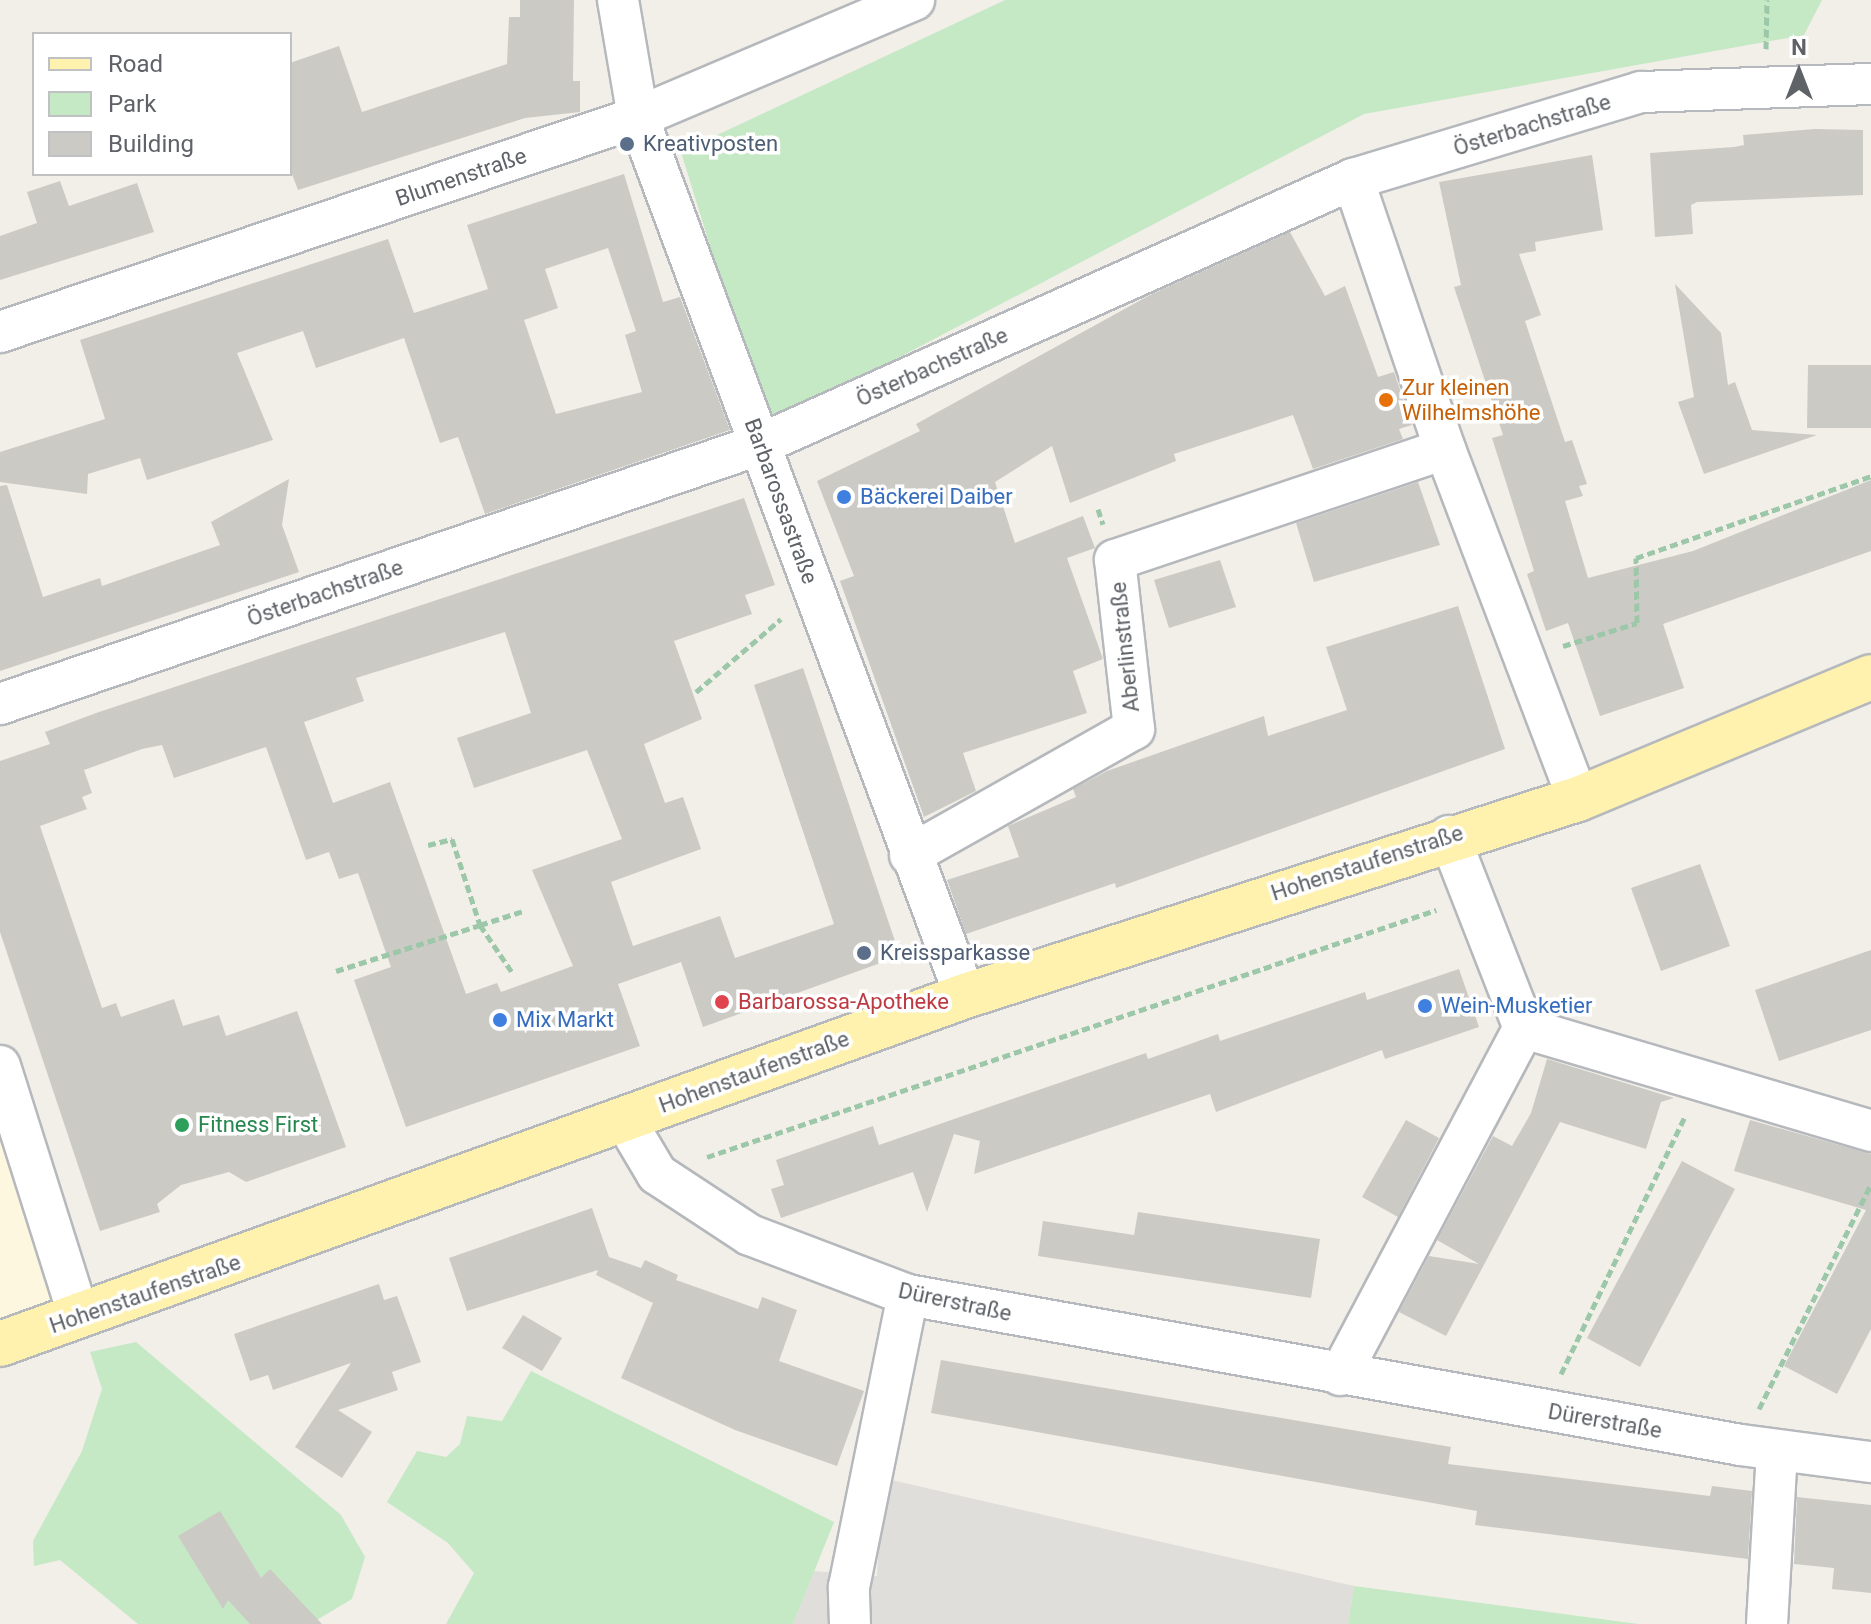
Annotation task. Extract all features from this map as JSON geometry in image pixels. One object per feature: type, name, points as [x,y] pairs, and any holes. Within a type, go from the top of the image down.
[{"type":"main road","name":"Hohenstaufenstraße","points":[[0,1344],[965,996],[1449,836],[1578,799],[1871,677]]},
{"type":"street","name":"Barbarossastraße","points":[[618,0],[638,117],[965,996]]},
{"type":"street","name":"Blumenstraße","points":[[0,332],[638,117],[914,0]]},
{"type":"street","name":"Österbachstraße","points":[[0,704],[761,444],[1353,179],[1641,92],[1871,84]]},
{"type":"street","points":[[1353,179],[1445,449],[1578,799]]},
{"type":"street","name":"Aberlinstraße","points":[[910,855],[1134,729],[1115,560],[1445,449]]},
{"type":"street","points":[[1340,1375],[1524,1028],[1476,897],[1449,836]]},
{"type":"street","points":[[1524,1028],[1703,1078],[1871,1131]]},
{"type":"street","points":[[0,1066],[79,1317]]},
{"type":"street","name":"Dürerstraße","points":[[625,1120],[657,1174],[750,1235],[908,1295],[1544,1411],[1759,1448],[1871,1462]]},
{"type":"street","points":[[850,1624],[849,1587],[908,1295]]},
{"type":"street","points":[[1759,1448],[1767,1624]]},
{"type":"path","points":[[1524,658],[1637,623],[1636,558],[1871,476]]},
{"type":"path","points":[[696,692],[814,591]]},
{"type":"path","points":[[428,845],[452,839],[480,925],[512,972]]},
{"type":"path","points":[[657,1174],[1476,897]]},
{"type":"path","points":[[336,971],[523,911]]},
{"type":"path","points":[[1544,1411],[1703,1078]]},
{"type":"path","points":[[1759,1448],[1871,1184]]},
{"type":"shaded area","points":[[0,1125],[60,1306],[0,1326]]},
{"type":"shaded area","points":[[883,1478],[1354,1586],[1348,1624],[793,1624],[814,1571],[877,1576]]},
{"type":"green space","points":[[1005,0],[1822,0],[1804,35],[1364,114],[766,427],[681,152]]},
{"type":"green space","points":[[136,1342],[341,1515],[365,1557],[352,1599],[310,1624],[138,1624],[60,1560],[34,1566],[33,1541],[82,1451],[102,1389],[90,1352]]},
{"type":"green space","points":[[531,1371],[834,1522],[793,1624],[446,1624],[474,1573],[448,1543],[387,1502],[417,1451],[446,1457],[460,1444],[467,1416],[502,1421]]},
{"type":"green space","points":[[1354,1586],[1638,1624],[1348,1624]]},
{"type":"building","points":[[520,0],[574,0],[573,81],[580,81],[580,112],[525,118],[298,190],[292,174],[292,62],[339,46],[362,112],[507,64],[509,17],[520,17]]},
{"type":"building","points":[[1815,129],[1863,130],[1863,195],[1697,202],[1691,205],[1693,234],[1655,237],[1650,153],[1734,147],[1744,145],[1743,135]]},
{"type":"building","points":[[1592,155],[1603,230],[1535,242],[1536,251],[1519,254],[1541,315],[1525,321],[1565,442],[1572,440],[1587,484],[1579,486],[1583,496],[1565,501],[1588,578],[1693,551],[1871,480],[1871,551],[1663,624],[1684,688],[1600,716],[1568,623],[1546,631],[1527,574],[1534,571],[1492,438],[1503,435],[1454,287],[1461,285],[1439,182]]},
{"type":"building","points":[[624,174],[663,302],[680,297],[730,430],[485,514],[458,437],[440,443],[404,338],[316,368],[303,331],[237,353],[273,440],[147,480],[140,458],[88,474],[87,494],[0,482],[0,452],[105,419],[80,340],[388,239],[414,313],[488,289],[467,225]],"holes":[[[608,248],[636,331],[625,335],[642,392],[556,414],[524,320],[558,308],[545,269]]]},
{"type":"building","points":[[60,181],[69,206],[137,183],[154,232],[0,280],[0,236],[37,223],[27,192]]},
{"type":"building","points":[[1290,232],[1325,296],[1345,286],[1378,377],[1394,372],[1412,425],[1399,429],[1403,439],[1313,469],[1293,415],[1174,454],[1176,461],[1070,503],[1052,446],[995,482],[1015,543],[1083,516],[1095,548],[1067,558],[1103,659],[1073,671],[1087,713],[963,753],[976,791],[924,817],[840,581],[854,576],[817,481],[920,431],[916,424],[1150,295]]},
{"type":"building","points":[[1675,284],[1721,333],[1728,385],[1735,382],[1752,430],[1817,435],[1704,474],[1678,402],[1694,397]]},
{"type":"building","points":[[1808,365],[1871,365],[1871,428],[1807,428]]},
{"type":"building","points":[[289,479],[282,525],[299,572],[0,671],[0,486],[7,485],[43,597],[100,578],[102,586],[220,545],[211,522]]},
{"type":"building","points":[[1418,482],[1440,545],[1314,582],[1296,523]]},
{"type":"building","points":[[744,498],[775,585],[745,595],[752,614],[674,641],[702,719],[644,744],[665,803],[683,797],[701,849],[611,882],[633,946],[720,916],[735,958],[834,924],[754,685],[803,668],[900,956],[703,1027],[681,962],[618,984],[640,1046],[406,1127],[354,980],[391,967],[358,873],[339,879],[329,852],[306,860],[266,747],[174,778],[162,745],[142,749],[84,770],[92,793],[82,797],[87,809],[40,826],[102,1008],[116,1003],[121,1017],[174,999],[183,1026],[219,1015],[226,1036],[297,1011],[346,1147],[246,1182],[229,1172],[181,1185],[157,1204],[160,1212],[100,1231],[0,932],[0,761],[50,744],[45,732]],"holes":[[[505,632],[531,713],[457,738],[474,788],[587,750],[622,839],[532,870],[573,966],[501,992],[497,983],[466,994],[390,782],[333,803],[304,722],[364,701],[356,678]]]},
{"type":"building","points":[[1220,560],[1236,607],[1169,628],[1154,580]]},
{"type":"building","points":[[1458,606],[1505,749],[1116,888],[1115,883],[966,934],[947,880],[1019,857],[1008,826],[1076,797],[1073,789],[1107,771],[1264,716],[1268,736],[1347,710],[1326,647]]},
{"type":"building","points":[[1700,864],[1730,946],[1661,971],[1631,888]]},
{"type":"building","points":[[1871,950],[1871,1030],[1779,1061],[1755,990]]},
{"type":"building","points":[[1459,969],[1479,1027],[1385,1059],[1382,1050],[1216,1112],[1210,1094],[974,1174],[980,1141],[954,1134],[927,1212],[913,1172],[781,1218],[771,1189],[784,1185],[776,1160],[873,1126],[879,1145],[1146,1053],[1148,1059],[1218,1034],[1220,1041],[1365,992],[1367,1000]]},
{"type":"building","points":[[1547,1059],[1674,1098],[1661,1102],[1646,1149],[1560,1122],[1446,1336],[1399,1312],[1429,1256],[1479,1264],[1437,1240],[1493,1136],[1512,1146],[1531,1113]]},
{"type":"building","points":[[1406,1120],[1439,1138],[1398,1217],[1362,1197]]},
{"type":"building","points":[[1750,1120],[1871,1154],[1871,1329],[1837,1394],[1784,1366],[1866,1210],[1734,1171]]},
{"type":"building","points":[[1682,1161],[1735,1189],[1640,1367],[1587,1338]]},
{"type":"building","points":[[592,1208],[609,1257],[641,1268],[645,1260],[678,1275],[676,1280],[758,1309],[762,1297],[797,1310],[779,1361],[864,1391],[837,1466],[735,1430],[621,1378],[653,1303],[596,1275],[598,1270],[467,1311],[449,1258]]},
{"type":"building","points":[[1138,1212],[1320,1239],[1311,1298],[1038,1256],[1043,1221],[1134,1235]]},
{"type":"building","points":[[379,1284],[384,1300],[397,1296],[421,1362],[392,1372],[398,1390],[338,1410],[372,1432],[342,1478],[295,1447],[351,1363],[273,1390],[268,1375],[250,1381],[234,1334]]},
{"type":"building","points":[[523,1315],[562,1338],[542,1371],[502,1348]]},
{"type":"building","points":[[941,1360],[1451,1447],[1448,1464],[1710,1496],[1712,1486],[1752,1491],[1748,1559],[1475,1525],[1477,1511],[931,1413]]},
{"type":"building","points":[[1797,1497],[1871,1505],[1871,1593],[1832,1589],[1834,1568],[1794,1564]]},
{"type":"building","points":[[220,1511],[261,1578],[270,1569],[322,1624],[250,1624],[228,1600],[223,1609],[178,1536]]},
{"type":"place","name":"Kreativposten","points":[[627,144]]},
{"type":"place","name":"Zur kleinen Wilhelmshöhe","points":[[1386,400]]},
{"type":"place","name":"Bäckerei Daiber","points":[[844,497]]},
{"type":"place","name":"Kreissparkasse","points":[[864,953]]},
{"type":"place","name":"Barbarossa-Apotheke","points":[[722,1002]]},
{"type":"place","name":"Wein-Musketier","points":[[1425,1006]]},
{"type":"place","name":"Mix Markt","points":[[500,1020]]},
{"type":"place","name":"Fitness First","points":[[182,1125]]}]
